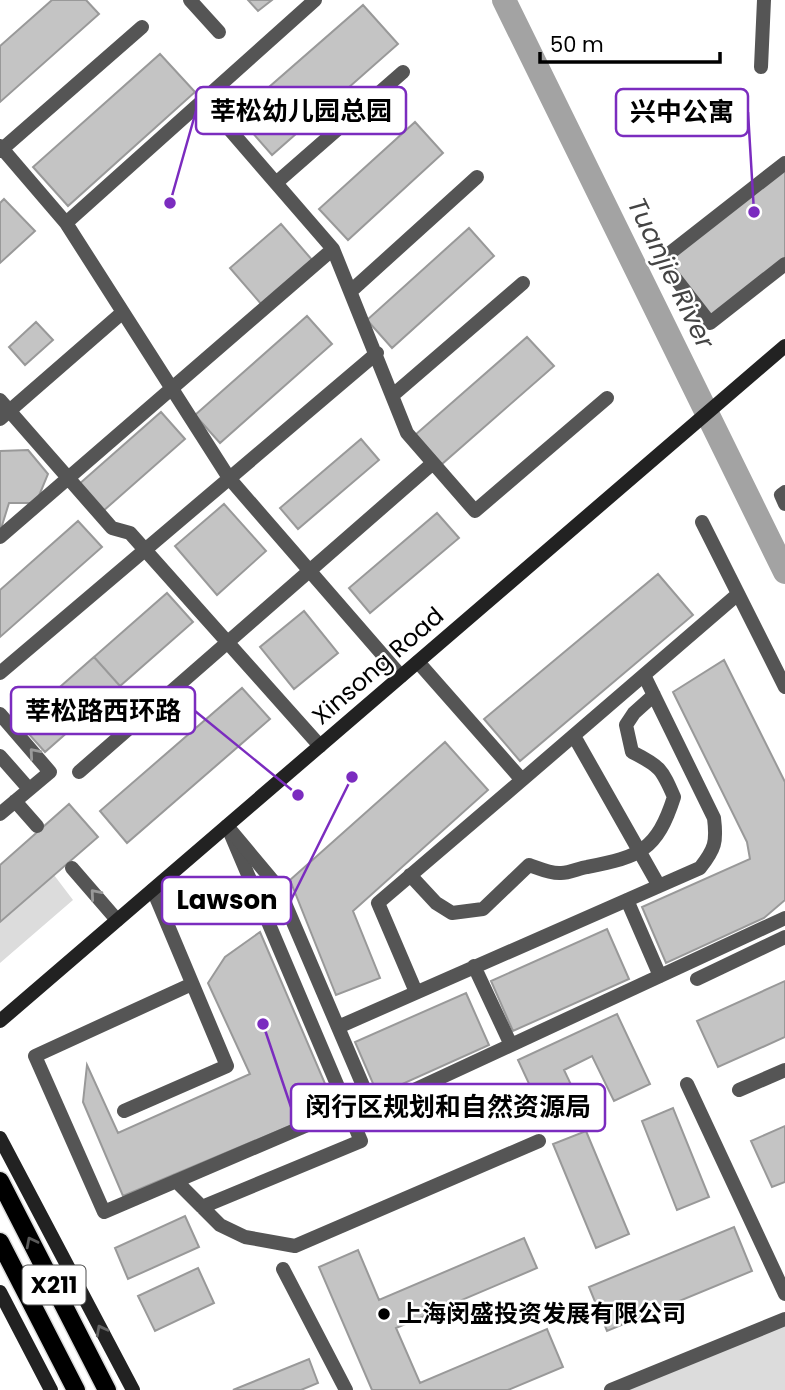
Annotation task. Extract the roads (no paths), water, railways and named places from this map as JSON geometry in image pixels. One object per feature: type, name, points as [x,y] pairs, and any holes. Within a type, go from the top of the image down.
[{"type":"main road","name":"Xinsong Road","points":[[0,1021],[785,346]]},
{"type":"main road","points":[[0,1138],[133,1390]]},
{"type":"main road","name":"X211","points":[[0,1181],[107,1390]]},
{"type":"main road","name":"X211","points":[[0,1242],[76,1390]]},
{"type":"main road","points":[[0,1292],[51,1390]]},
{"type":"street","points":[[190,0],[219,32]]},
{"type":"street","points":[[66,223],[315,0]]},
{"type":"street","points":[[761,67],[764,0]]},
{"type":"street","points":[[142,27],[1,149],[66,223],[229,478],[401,676]]},
{"type":"street","points":[[276,183],[403,72]]},
{"type":"street","points":[[204,100],[333,249],[407,433],[475,511],[607,398]]},
{"type":"street","points":[[785,163],[661,260],[710,323],[785,264]]},
{"type":"street","points":[[351,291],[477,177]]},
{"type":"street","points":[[0,537],[333,249]]},
{"type":"street","points":[[393,395],[523,283]]},
{"type":"street","points":[[123,312],[3,410],[112,528],[130,533],[320,746]]},
{"type":"street","points":[[0,673],[377,353]]},
{"type":"street","points":[[79,772],[433,463]]},
{"type":"street","points":[[785,492],[780,495],[785,504]]},
{"type":"street","points":[[702,523],[785,687]]},
{"type":"street","points":[[416,992],[378,903],[738,594]]},
{"type":"street","points":[[418,662],[522,780]]},
{"type":"street","points":[[338,1027],[700,868],[711,854],[717,837],[714,818],[644,675]]},
{"type":"street","points":[[410,875],[436,903],[452,913],[483,909],[529,865],[558,874],[618,862],[640,853],[667,820],[674,797],[663,771],[632,752],[626,725],[634,713],[654,695]]},
{"type":"street","points":[[0,714],[50,772],[1,811]]},
{"type":"street","points":[[574,736],[659,886]]},
{"type":"street","points":[[0,756],[29,789]]},
{"type":"street","points":[[15,801],[37,826]]},
{"type":"street","points":[[227,826],[278,887],[373,1109],[785,918]]},
{"type":"street","points":[[202,1207],[361,1141],[227,826]]},
{"type":"street","points":[[72,868],[117,920]]},
{"type":"street","points":[[124,1111],[227,1066],[153,890]]},
{"type":"street","points":[[627,900],[660,976]]},
{"type":"street","points":[[698,979],[785,937]]},
{"type":"street","points":[[474,966],[511,1045]]},
{"type":"street","points":[[192,984],[35,1056],[104,1212],[347,1108]]},
{"type":"street","points":[[739,1090],[785,1070]]},
{"type":"street","points":[[687,1084],[785,1294]]},
{"type":"street","points":[[176,1181],[220,1225],[245,1237],[295,1245],[539,1141]]},
{"type":"street","points":[[283,1269],[346,1390]]},
{"type":"street","points":[[621,1388],[785,1319]]},
{"type":"waterway","name":"Tuanjie River","points":[[504,0],[785,572]]},
{"type":"place","name":"莘松幼儿园总园","points":[[170,203]]},
{"type":"place","name":"兴中公寓","points":[[754,212]]},
{"type":"place","name":"Lawson","points":[[352,777]]},
{"type":"place","name":"莘松路西环路","points":[[298,795]]},
{"type":"place","name":"闵行区规划和自然资源局","points":[[263,1024]]},
{"type":"place","name":"上海闵盛投资发展有限公司","points":[[384,1314]]}]
